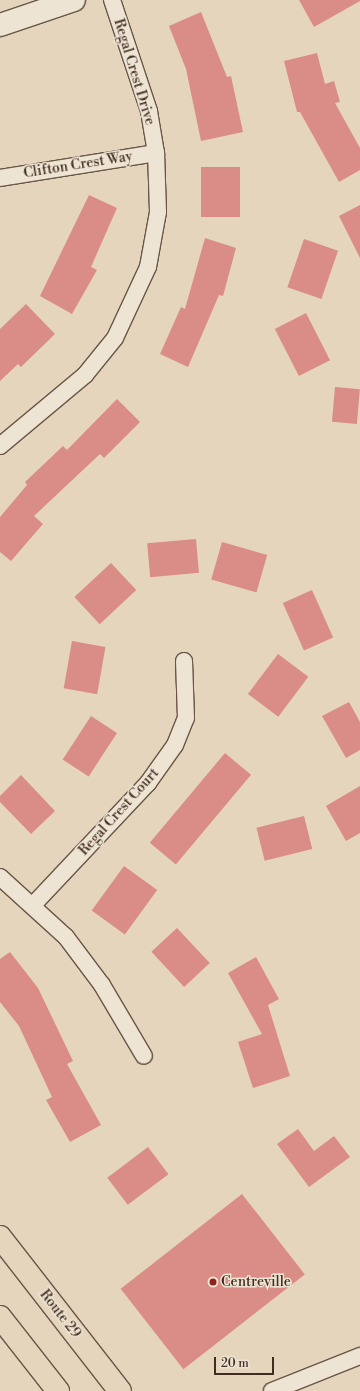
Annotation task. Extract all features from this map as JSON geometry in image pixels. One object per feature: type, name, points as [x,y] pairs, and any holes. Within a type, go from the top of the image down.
[{"type":"main road","points":[[0,25],[74,0]]},
{"type":"main road","name":"Route 29","points":[[0,1237],[120,1391]]},
{"type":"main road","points":[[0,1317],[58,1391]]},
{"type":"street","name":"Regal Crest Drive","points":[[0,446],[84,375],[114,338],[148,267],[158,212],[156,153],[149,111],[112,0]]},
{"type":"street","name":"Clifton Crest Way","points":[[0,178],[156,153]]},
{"type":"street","name":"Regal Crest Court","points":[[34,905],[148,783],[176,745],[186,718],[184,661]]},
{"type":"street","points":[[0,877],[34,905],[66,937],[102,985],[144,1056]]},
{"type":"street","points":[[272,1391],[360,1356]]},
{"type":"building","points":[[299,0],[360,0],[360,1],[314,27]]},
{"type":"building","points":[[201,12],[227,77],[231,76],[243,132],[201,141],[186,69],[169,26]]},
{"type":"building","points":[[317,53],[325,84],[334,81],[340,102],[335,103],[360,148],[360,170],[339,182],[300,112],[297,112],[284,61]]},
{"type":"building","points":[[201,167],[240,167],[240,217],[201,217]]},
{"type":"building","points":[[89,195],[117,208],[91,267],[97,270],[72,314],[40,296]]},
{"type":"building","points":[[360,205],[360,258],[339,216]]},
{"type":"building","points":[[205,238],[236,248],[223,296],[219,295],[188,367],[160,354],[181,307],[185,309]]},
{"type":"building","points":[[304,239],[338,251],[321,299],[287,287]]},
{"type":"building","points":[[26,304],[55,334],[21,367],[18,364],[0,381],[0,329]]},
{"type":"building","points":[[306,313],[330,360],[299,376],[275,329]]},
{"type":"building","points":[[335,387],[360,389],[357,424],[332,422]]},
{"type":"building","points":[[117,399],[140,422],[104,458],[100,454],[34,516],[43,524],[11,561],[0,552],[0,517],[27,485],[25,482],[63,446],[67,450]]},
{"type":"building","points":[[196,539],[199,573],[150,577],[147,543]]},
{"type":"building","points":[[222,542],[267,555],[256,592],[211,579]]},
{"type":"building","points":[[111,563],[136,590],[100,624],[74,597]]},
{"type":"building","points":[[312,590],[333,638],[304,651],[283,603]]},
{"type":"building","points":[[72,641],[105,647],[97,694],[64,688]]},
{"type":"building","points":[[278,654],[308,677],[278,717],[248,694]]},
{"type":"building","points":[[349,702],[360,722],[360,750],[346,758],[322,716]]},
{"type":"building","points":[[91,716],[117,733],[89,776],[63,760]]},
{"type":"building","points":[[225,753],[251,775],[176,864],[150,843]]},
{"type":"building","points":[[21,775],[55,811],[31,834],[0,802],[0,796]]},
{"type":"building","points":[[360,786],[360,833],[346,841],[326,806]]},
{"type":"building","points":[[304,816],[312,849],[265,861],[256,828]]},
{"type":"building","points":[[124,866],[157,890],[125,935],[92,910]]},
{"type":"building","points":[[177,928],[210,963],[184,987],[151,952]]},
{"type":"building","points":[[10,952],[38,988],[73,1061],[67,1064],[101,1125],[70,1142],[46,1100],[52,1097],[19,1026],[0,1002],[0,959]]},
{"type":"building","points":[[256,957],[279,999],[268,1005],[290,1076],[253,1088],[238,1042],[262,1034],[228,973]]},
{"type":"building","points":[[298,1129],[314,1151],[334,1136],[350,1157],[309,1187],[277,1144]]},
{"type":"building","points":[[148,1147],[168,1174],[128,1205],[107,1178]]},
{"type":"building","name":"Centreville","points":[[242,1194],[305,1274],[183,1369],[121,1289]]},
{"type":"place","name":"Centreville","points":[[213,1282]]}]
